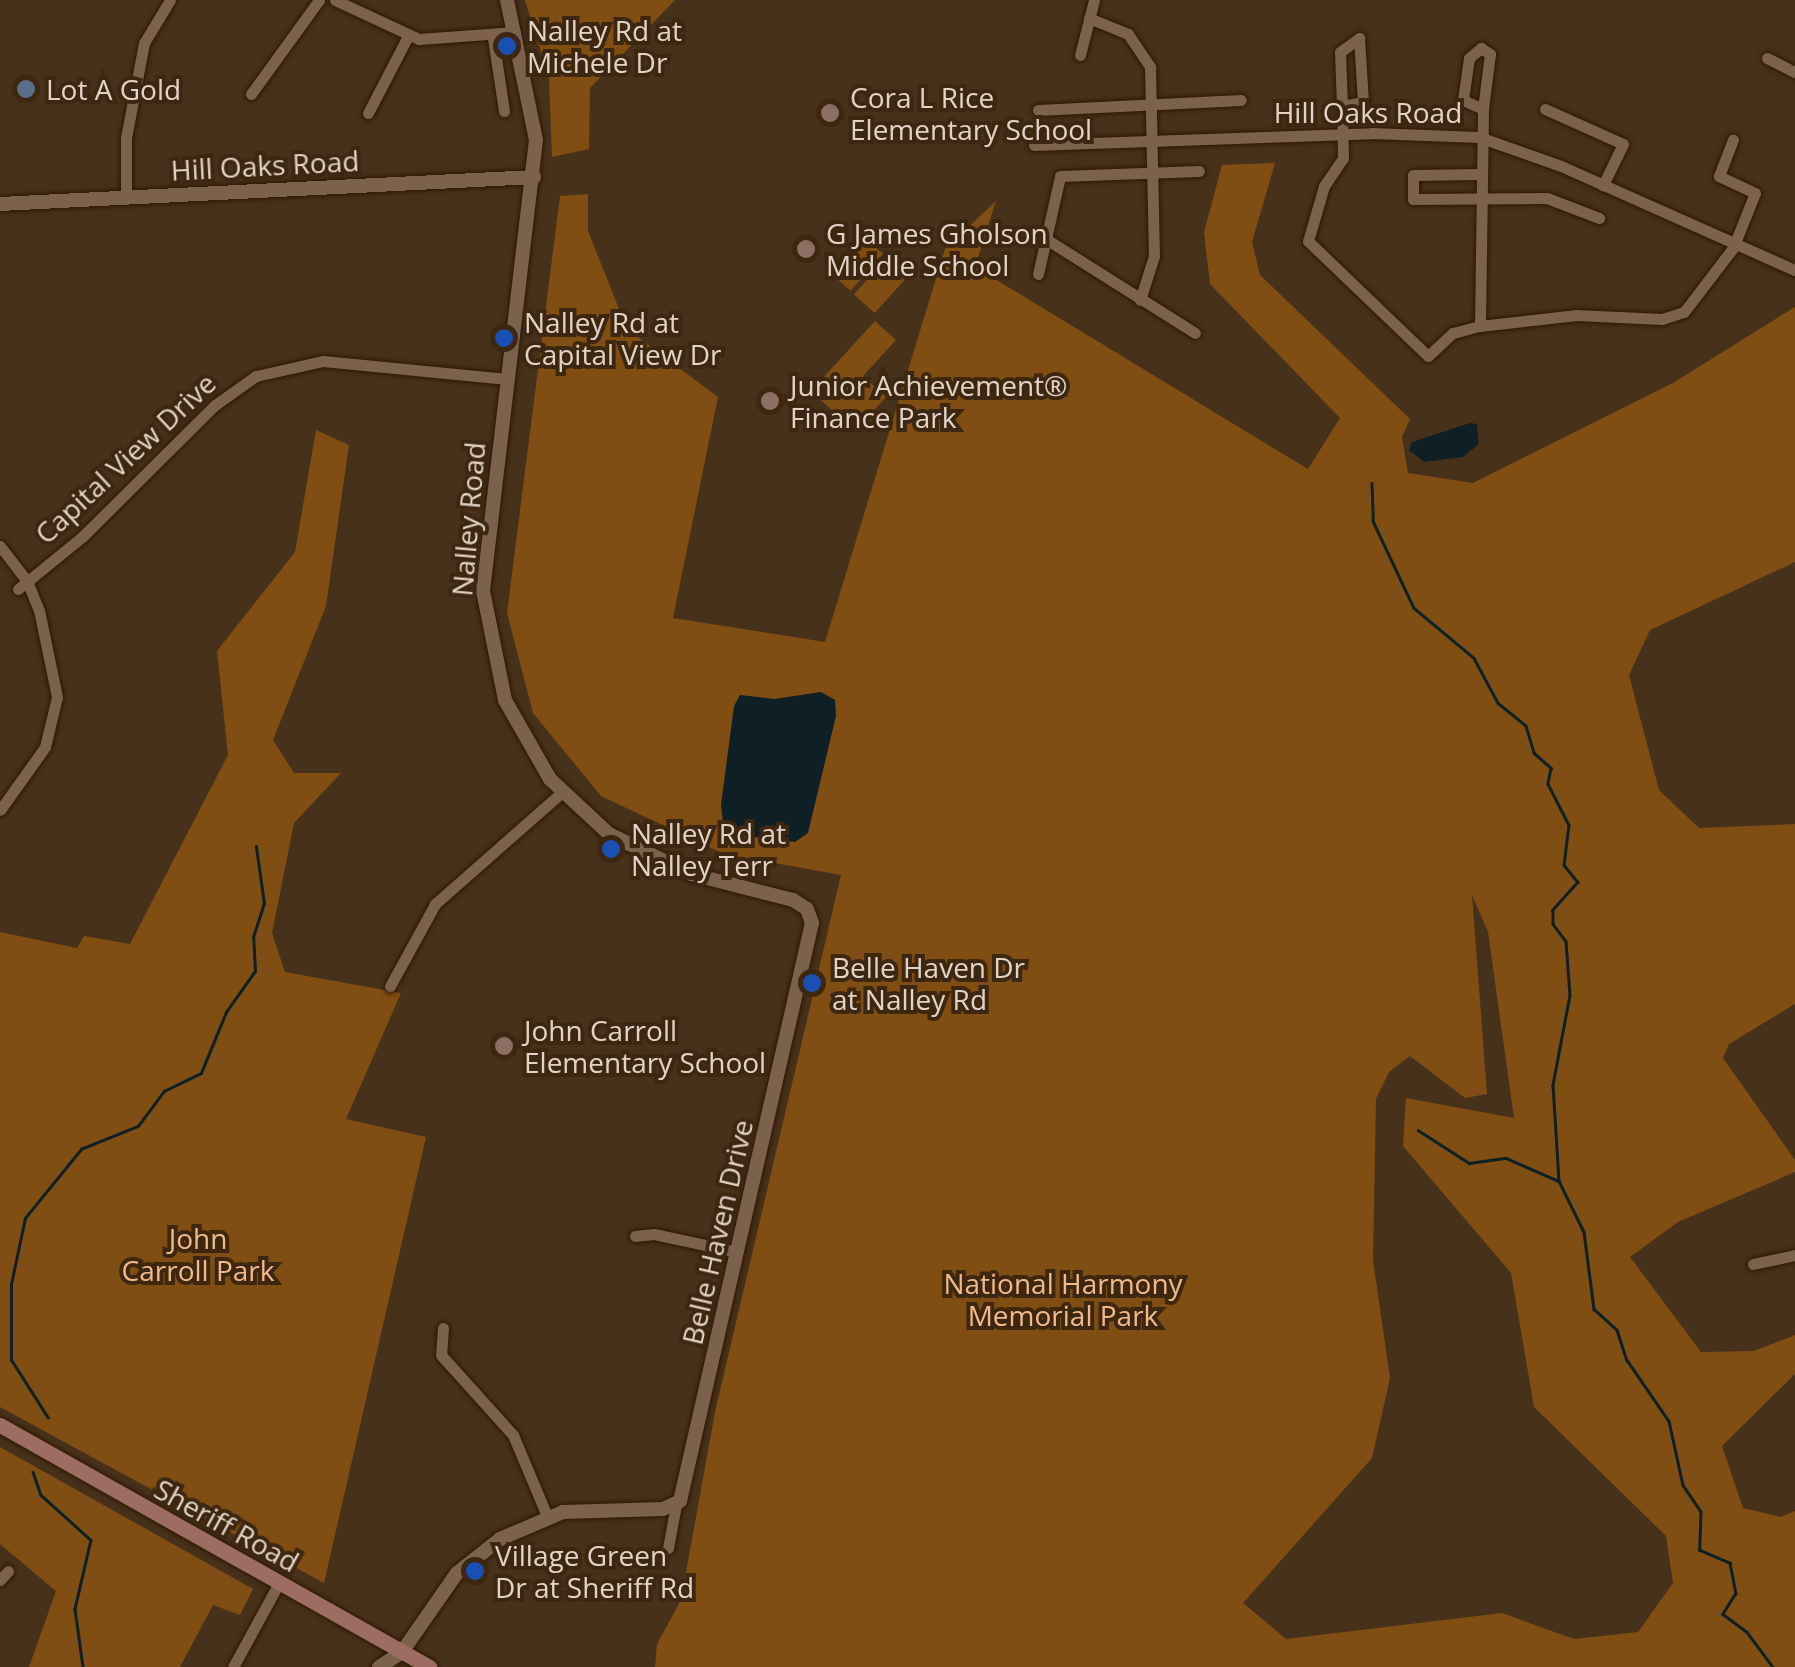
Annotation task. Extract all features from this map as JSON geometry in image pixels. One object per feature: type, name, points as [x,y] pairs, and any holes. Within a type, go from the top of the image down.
[{"type":"main road","name":"Sheriff Road","points":[[0,1425],[430,1667]]},
{"type":"street","points":[[126,198],[126,138],[144,43],[170,0]]},
{"type":"street","points":[[251,94],[319,0]]},
{"type":"street","points":[[335,0],[408,36],[494,38],[515,32]]},
{"type":"street","name":"Nalley Road","points":[[507,0],[532,100],[534,176],[483,591],[488,632],[512,720],[561,792],[609,834],[664,864],[799,902],[810,912],[812,927]]},
{"type":"street","points":[[1080,55],[1094,0]]},
{"type":"street","points":[[1090,18],[1117,26],[1140,45],[1150,68],[1156,171],[1152,269],[1140,300]]},
{"type":"street","points":[[368,113],[408,36]]},
{"type":"street","points":[[494,38],[504,110]]},
{"type":"street","points":[[1342,106],[1363,102],[1359,38],[1340,52],[1342,161],[1308,228],[1313,248],[1426,355],[1458,331],[1480,326],[1576,315],[1676,316],[1734,248],[1755,193],[1719,176],[1733,140]]},
{"type":"street","points":[[1480,326],[1479,138],[1483,109],[1490,54],[1480,48],[1470,58],[1463,100],[1483,109]]},
{"type":"street","points":[[1766,58],[1795,72]]},
{"type":"street","points":[[1038,110],[1241,100]]},
{"type":"street","points":[[1545,109],[1622,144],[1603,186]]},
{"type":"street","name":"Hill Oaks Road","points":[[1034,145],[1342,134],[1479,138],[1603,186],[1734,248],[1795,270]]},
{"type":"street","points":[[1038,274],[1060,176],[1199,171]]},
{"type":"street","points":[[1478,174],[1413,175],[1413,199],[1547,198],[1599,218]]},
{"type":"street","name":"Hill Oaks Road","points":[[0,204],[534,176]]},
{"type":"street","points":[[1046,238],[1195,334]]},
{"type":"street","name":"Capital View Drive","points":[[23,585],[83,536],[215,405],[258,375],[323,362],[507,379]]},
{"type":"street","points":[[0,546],[50,642],[57,697],[45,747],[0,810]]},
{"type":"street","points":[[390,986],[435,904],[561,792]]},
{"type":"street","name":"Belle Haven Drive","points":[[668,1548],[812,927]]},
{"type":"street","points":[[635,1236],[654,1234],[737,1252]]},
{"type":"street","points":[[1752,1264],[1795,1255]]},
{"type":"street","points":[[443,1328],[441,1355],[513,1435],[547,1516]]},
{"type":"street","points":[[379,1667],[402,1652],[457,1573],[500,1538],[547,1516],[602,1506],[676,1505]]},
{"type":"street","points":[[233,1667],[279,1583]]},
{"type":"green space","points":[[525,0],[675,0],[590,88],[589,149],[552,157],[549,78]]},
{"type":"green space","name":"National Harmony Memorial Park","points":[[1275,163],[1252,242],[1260,275],[1410,419],[1402,437],[1408,473],[1473,483],[1673,383],[1795,307],[1795,562],[1650,630],[1629,675],[1659,790],[1699,828],[1795,824],[1795,1004],[1729,1044],[1723,1058],[1795,1160],[1795,1172],[1678,1222],[1630,1257],[1701,1352],[1754,1351],[1795,1335],[1795,1374],[1722,1446],[1743,1508],[1781,1517],[1795,1511],[1795,1667],[655,1667],[657,1644],[681,1600],[715,1412],[841,875],[724,854],[601,796],[533,713],[507,613],[560,196],[588,194],[588,231],[627,329],[718,397],[673,618],[825,642],[945,249],[996,201],[975,267],[1308,469],[1340,418],[1210,284],[1204,232],[1222,165]],"holes":[[[1472,895],[1488,932],[1514,1118],[1406,1098],[1403,1146],[1511,1273],[1534,1407],[1666,1536],[1673,1583],[1638,1632],[1574,1639],[1502,1613],[1286,1639],[1243,1603],[1372,1458],[1390,1378],[1373,1260],[1376,1099],[1389,1072],[1410,1056],[1465,1098],[1487,1094]]]},
{"type":"green space","points":[[867,240],[883,254],[851,291],[835,277]]},
{"type":"green space","points":[[892,252],[913,271],[875,313],[854,294]]},
{"type":"green space","points":[[875,321],[896,340],[863,376],[886,397],[855,431],[811,391]]},
{"type":"green space","name":"John Carroll Park","points":[[316,430],[349,445],[326,606],[273,740],[294,773],[341,773],[294,823],[272,933],[285,972],[401,993],[346,1119],[426,1137],[324,1583],[0,1407],[0,932],[77,948],[84,936],[130,944],[228,755],[217,651],[295,552]]},
{"type":"green space","points":[[0,1447],[253,1589],[240,1615],[213,1605],[180,1667],[29,1667],[56,1591],[0,1544]]},
{"type":"water","points":[[1477,424],[1479,444],[1463,457],[1424,462],[1409,450],[1412,442]]},
{"type":"water","points":[[821,692],[835,700],[836,716],[808,833],[795,842],[736,835],[723,823],[721,805],[734,706],[740,695],[774,699]]},
{"type":"waterway","points":[[1372,483],[1373,521],[1414,608],[1474,658],[1498,703],[1526,726],[1534,753],[1551,768],[1548,784],[1569,825],[1564,865],[1578,882],[1553,910],[1553,924],[1566,941],[1570,995],[1553,1085],[1559,1181],[1584,1232],[1594,1309],[1617,1330],[1627,1360],[1669,1421],[1683,1485],[1701,1512],[1700,1550],[1730,1563],[1736,1593],[1723,1614],[1747,1632],[1773,1667]]},
{"type":"waterway","points":[[48,1418],[11,1360],[11,1284],[25,1218],[81,1149],[138,1126],[164,1091],[201,1073],[226,1012],[255,971],[253,937],[264,904],[256,847]]},
{"type":"waterway","points":[[1418,1130],[1469,1163],[1506,1158],[1559,1181]]},
{"type":"waterway","points":[[33,1472],[41,1495],[91,1540],[75,1609],[83,1667]]},
{"type":"place","name":"Nalley Rd at Michele Dr","points":[[507,46]]},
{"type":"place","name":"Lot A Gold","points":[[26,89]]},
{"type":"place","name":"Cora L Rice Elementary School","points":[[830,113]]},
{"type":"place","name":"G James Gholson Middle School","points":[[806,249]]},
{"type":"place","name":"Nalley Rd at Capital View Dr","points":[[504,338]]},
{"type":"place","name":"Junior Achievement® Finance Park","points":[[770,401]]},
{"type":"place","name":"Nalley Rd at Nalley Terr","points":[[611,849]]},
{"type":"place","name":"Belle Haven Dr at Nalley Rd","points":[[812,983]]},
{"type":"place","name":"John Carroll Elementary School","points":[[504,1046]]},
{"type":"place","name":"Village Green Dr at Sheriff Rd","points":[[475,1571]]}]
